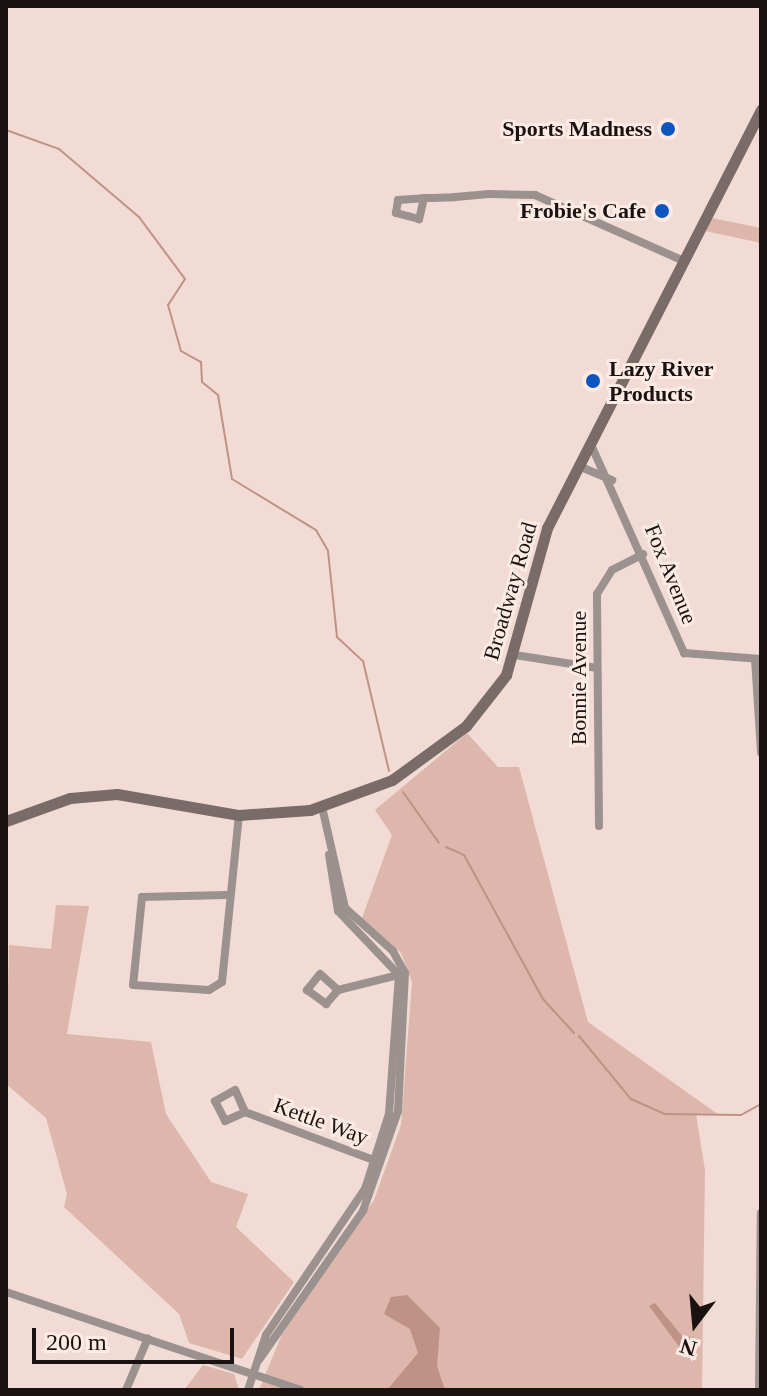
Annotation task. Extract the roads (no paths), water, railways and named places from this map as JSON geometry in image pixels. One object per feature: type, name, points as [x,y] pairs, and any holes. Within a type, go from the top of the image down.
[{"type":"main road","name":"Broadway Road","points":[[6,821],[70,798],[117,794],[239,815],[322,807],[377,787],[436,751],[492,695],[515,655],[547,528],[592,447],[682,260],[761,110]]},
{"type":"street","points":[[424,198],[545,197],[682,260]]},
{"type":"street","name":"Fox Avenue","points":[[592,447],[612,480],[684,653],[758,659]]},
{"type":"street","points":[[581,467],[612,480]]},
{"type":"street","name":"Bonnie Avenue","points":[[599,826],[599,583],[643,554]]},
{"type":"street","points":[[515,655],[597,668]]},
{"type":"street","points":[[758,659],[761,753]]},
{"type":"street","points":[[248,1390],[266,1335],[316,1271],[381,1163],[397,1074],[402,974],[334,902],[322,807]]},
{"type":"street","points":[[226,895],[142,897],[133,985],[143,992],[218,986],[226,895],[239,815]]},
{"type":"street","points":[[338,990],[402,974]]},
{"type":"street","name":"Kettle Way","points":[[245,1112],[245,1099],[235,1090],[215,1101],[225,1121],[245,1112],[381,1163]]},
{"type":"street","points":[[759,1390],[761,1213]]},
{"type":"street","points":[[6,1292],[254,1372],[300,1390]]},
{"type":"street","points":[[126,1390],[148,1338]]},
{"type":"waterway","points":[[6,130],[59,149],[139,217],[185,279],[168,305],[181,351],[201,362],[202,382],[218,395],[232,479],[316,530],[328,551],[337,637],[363,661],[389,771]]},
{"type":"waterway","points":[[403,792],[439,843]]},
{"type":"waterway","points":[[446,847],[464,855],[543,999],[574,1033]]},
{"type":"waterway","points":[[579,1036],[631,1099],[664,1114],[741,1115],[761,1104]]},
{"type":"place","name":"Sports Madness","points":[[668,129]]},
{"type":"place","name":"Frobie's Cafe","points":[[662,211]]},
{"type":"place","name":"Lazy River Products","points":[[593,381]]}]
